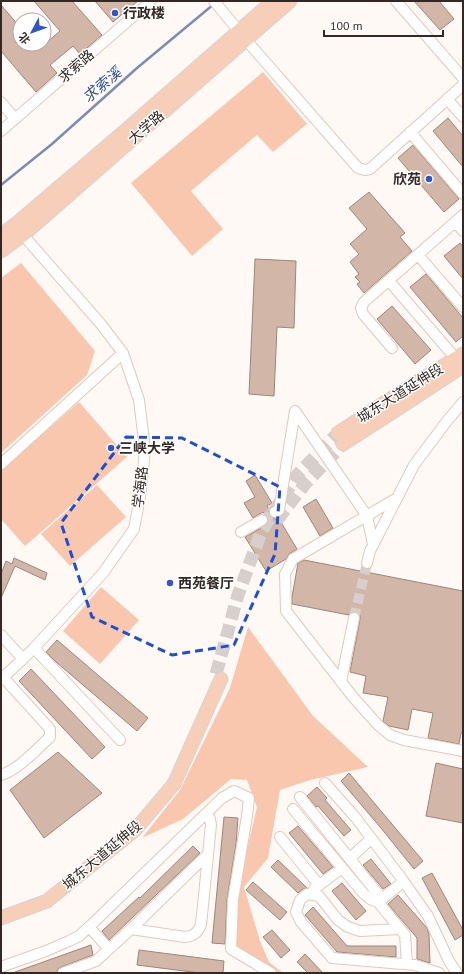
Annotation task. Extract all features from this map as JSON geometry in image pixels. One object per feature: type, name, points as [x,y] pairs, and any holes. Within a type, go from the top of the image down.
[{"type":"main road","name":"大学路","points":[[1,251],[23,235],[243,35],[273,1]]},
{"type":"main road","name":"大学路","points":[[1,235],[243,35],[290,1]]},
{"type":"main road","name":"城东大道延伸段","points":[[457,354],[398,394],[341,438],[463,366]]},
{"type":"main road","name":"城东大道延伸段","points":[[1,914],[43,896],[127,828],[170,779],[218,677],[174,784],[135,830],[47,901],[1,918]]},
{"type":"street","name":"求索路","points":[[1,131],[151,1]]},
{"type":"street","points":[[214,1],[358,168],[365,170],[370,169],[463,85]]},
{"type":"street","points":[[396,1],[463,78]]},
{"type":"street","points":[[448,99],[463,117]]},
{"type":"street","points":[[1,102],[15,119]]},
{"type":"street","points":[[410,132],[463,194]]},
{"type":"street","points":[[392,348],[363,314],[361,308],[364,302],[463,215]]},
{"type":"street","points":[[455,222],[463,231]]},
{"type":"street","name":"学海路","points":[[2,678],[34,648],[102,573],[134,529],[141,491],[144,449],[139,400],[123,353],[100,323],[23,235]]},
{"type":"street","points":[[418,255],[463,307]]},
{"type":"street","points":[[389,281],[457,354]]},
{"type":"street","points":[[1,464],[123,353]]},
{"type":"street","points":[[367,563],[373,544],[414,465],[463,402]]},
{"type":"street","points":[[275,512],[279,510],[295,411],[367,516],[373,544]]},
{"type":"street","points":[[396,498],[293,558],[285,574],[286,610],[353,697],[378,725],[390,735],[404,740],[463,751]]},
{"type":"street","points":[[241,532],[262,520]]},
{"type":"street","points":[[342,682],[354,618]]},
{"type":"street","points":[[1,635],[23,659]]},
{"type":"street","points":[[34,648],[120,740]]},
{"type":"street","points":[[1,775],[6,774],[24,761],[50,737],[50,729],[2,678]]},
{"type":"street","points":[[325,783],[356,818],[428,916],[449,961],[457,973]]},
{"type":"street","points":[[1,967],[46,951],[79,936],[222,798],[234,792],[249,798],[233,900],[231,949],[271,973]]},
{"type":"street","points":[[300,797],[378,894],[378,902]]},
{"type":"street","points":[[293,809],[363,894],[378,902],[405,935],[407,964]]},
{"type":"street","points":[[131,929],[185,937],[193,936],[198,932],[201,925],[211,825],[207,813]]},
{"type":"street","points":[[280,837],[319,885]]},
{"type":"street","points":[[350,858],[371,839]]},
{"type":"street","points":[[64,973],[96,961],[208,854]]},
{"type":"street","points":[[342,868],[300,900],[296,912],[301,922],[332,958],[407,964],[438,973]]},
{"type":"street","points":[[378,902],[403,882]]},
{"type":"street","points":[[308,894],[319,896],[338,920],[348,927],[360,932],[400,929]]},
{"type":"street","points":[[89,927],[109,949]]},
{"type":"highlighted area","points":[[126,437],[182,438],[280,487],[275,554],[234,645],[172,655],[92,617],[61,523]]},
{"type":"shaded area","points":[[263,72],[307,124],[273,152],[257,135],[191,191],[223,229],[192,256],[131,183]]},
{"type":"shaded area","points":[[21,263],[95,351],[87,375],[1,453],[1,278]]},
{"type":"shaded area","points":[[79,402],[127,457],[25,546],[1,519],[1,470]]},
{"type":"shaded area","points":[[97,485],[126,517],[70,566],[41,534]]},
{"type":"shaded area","points":[[101,587],[139,620],[100,664],[63,631]]},
{"type":"shaded area","points":[[248,627],[313,716],[368,767],[310,780],[280,790],[268,858],[244,887],[260,941],[269,962],[283,973],[262,973],[238,958],[234,905],[257,807],[247,780],[231,779],[183,819],[142,838],[180,790],[230,688]]},
{"type":"building","points":[[34,1],[72,1],[102,35],[80,54],[73,46],[50,65],[57,73],[36,92],[1,51],[1,5],[12,18],[12,52],[52,52],[52,38],[60,31],[52,22],[52,12],[44,12]]},
{"type":"building","name":"行政楼","points":[[95,1],[138,1],[113,22]]},
{"type":"building","points":[[414,1],[439,1],[454,19],[440,30]]},
{"type":"building","points":[[448,118],[463,136],[463,167],[433,131]]},
{"type":"building","name":"欣苑","points":[[413,145],[459,199],[444,212],[398,158]]},
{"type":"building","points":[[369,192],[405,233],[400,237],[412,251],[364,293],[357,284],[360,282],[355,277],[359,274],[350,262],[359,254],[350,244],[367,229],[349,208]]},
{"type":"building","points":[[460,243],[463,247],[463,279],[444,256]]},
{"type":"building","points":[[255,259],[296,261],[294,328],[277,327],[274,396],[249,394]]},
{"type":"building","points":[[426,274],[463,318],[463,336],[456,342],[410,287]]},
{"type":"building","points":[[392,306],[431,350],[415,364],[377,319]]},
{"type":"building","points":[[255,475],[272,503],[267,506],[269,509],[269,515],[276,520],[279,519],[297,549],[289,554],[286,559],[266,571],[245,537],[265,526],[269,522],[267,516],[263,512],[253,518],[244,503],[255,497],[246,481]]},
{"type":"building","points":[[316,499],[333,528],[320,536],[303,507]]},
{"type":"building","points":[[14,558],[47,573],[45,580],[15,566],[1,598],[1,574],[6,561],[12,564]]},
{"type":"building","points":[[304,560],[463,591],[463,733],[461,733],[459,744],[428,738],[433,713],[412,709],[408,730],[389,726],[383,721],[388,697],[363,693],[366,676],[350,672],[360,619],[359,613],[352,612],[349,615],[292,604],[298,563]]},
{"type":"building","points":[[57,640],[148,718],[137,731],[46,652]]},
{"type":"building","points":[[31,669],[105,747],[92,759],[19,681]]},
{"type":"building","points":[[58,752],[102,793],[44,838],[10,790]]},
{"type":"building","points":[[436,763],[463,769],[463,823],[426,816]]},
{"type":"building","points":[[349,773],[423,861],[414,869],[341,781]]},
{"type":"building","points":[[317,787],[327,798],[325,800],[351,830],[344,836],[318,806],[316,807],[307,796]]},
{"type":"building","points":[[224,817],[238,818],[236,844],[227,900],[225,944],[212,943]]},
{"type":"building","points":[[298,826],[333,867],[323,874],[289,833]]},
{"type":"building","points":[[193,846],[200,853],[109,940],[102,931],[139,897],[140,898]]},
{"type":"building","points":[[371,859],[391,884],[383,889],[363,865]]},
{"type":"building","points":[[278,860],[307,888],[298,893],[271,867]]},
{"type":"building","points":[[432,873],[463,930],[463,935],[455,940],[422,878]]},
{"type":"building","points":[[253,882],[287,912],[280,920],[246,890]]},
{"type":"building","points":[[342,883],[366,911],[356,920],[332,891]]},
{"type":"building","points":[[398,895],[427,928],[429,934],[430,963],[417,959],[417,938],[388,904]]},
{"type":"building","points":[[313,907],[347,946],[396,946],[396,957],[337,952],[305,915]]},
{"type":"building","points":[[272,930],[290,950],[281,958],[263,937]]},
{"type":"building","points":[[91,945],[93,955],[61,967],[57,972],[15,973],[15,972]]},
{"type":"building","points":[[139,950],[224,961],[223,973],[200,973],[137,965]]},
{"type":"building","points":[[305,954],[323,973],[308,973],[297,962]]},
{"type":"waterway","name":"求索溪","points":[[1,185],[52,144],[137,68],[214,4]]},
{"type":"tunnel","points":[[216,674],[238,595],[262,530],[298,474],[338,433]]},
{"type":"tunnel","points":[[277,520],[305,484],[343,444]]},
{"type":"tunnel","points":[[262,520],[275,512]]},
{"type":"tunnel","points":[[354,618],[367,563]]},
{"type":"place","name":"行政楼","points":[[115,13]]},
{"type":"place","name":"欣苑","points":[[429,179]]},
{"type":"place","name":"三峡大学","points":[[111,448]]},
{"type":"place","name":"西苑餐厅","points":[[170,583]]}]
